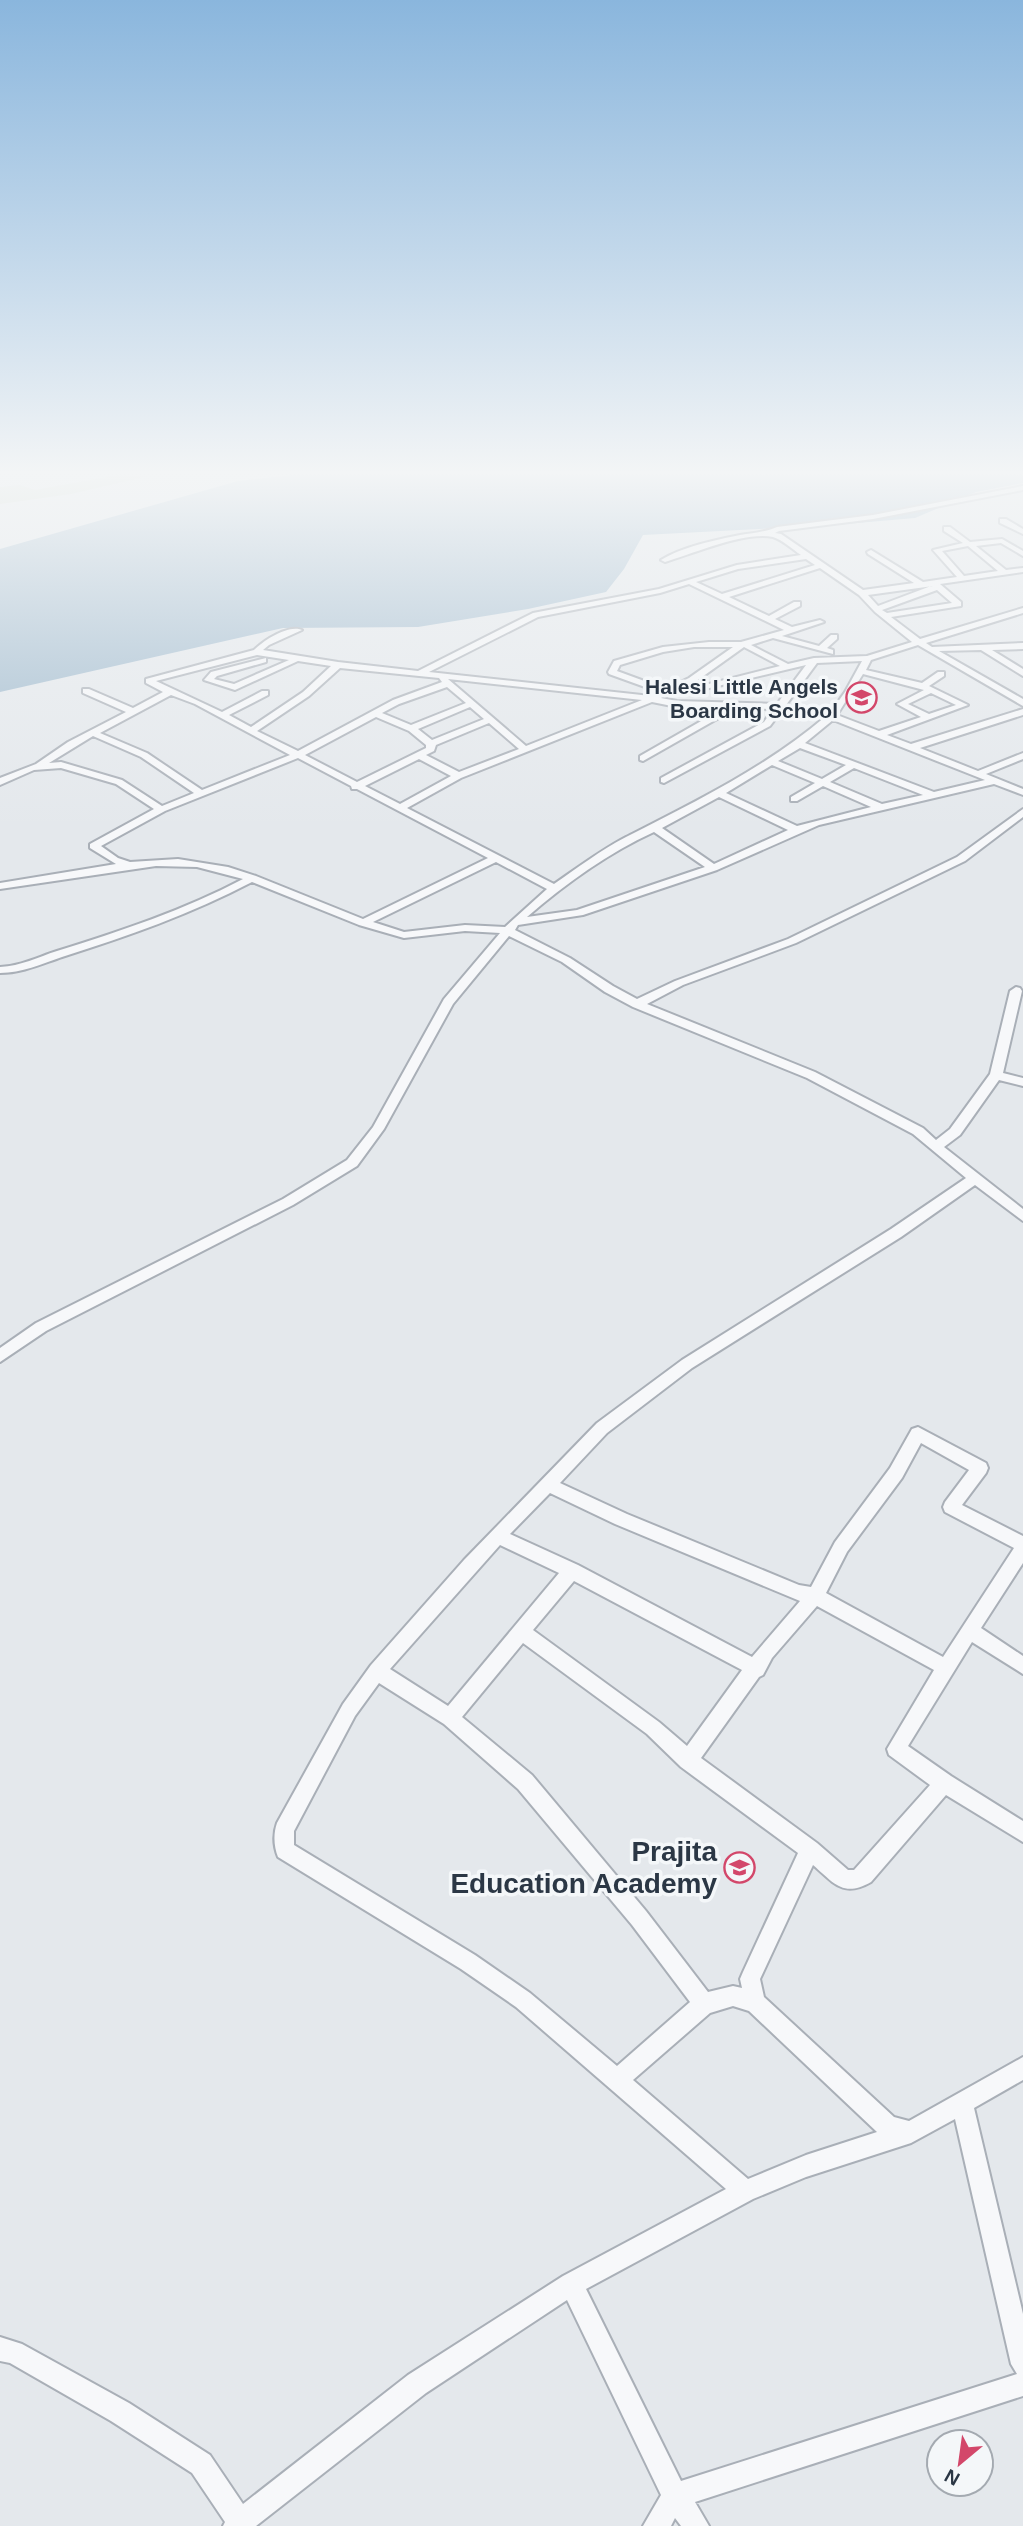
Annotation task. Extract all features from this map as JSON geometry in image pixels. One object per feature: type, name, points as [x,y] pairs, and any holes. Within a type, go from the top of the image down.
[{"type":"street","points":[[420,673],[537,615],[644,593]]},
{"type":"street","points":[[713,593],[791,630]]},
{"type":"street","points":[[722,597],[735,593]]},
{"type":"street","points":[[862,593],[885,616],[932,649],[1023,703]]},
{"type":"street","points":[[877,609],[917,593]]},
{"type":"street","points":[[885,616],[958,604],[945,593]]},
{"type":"street","points":[[768,620],[797,604]]},
{"type":"street","points":[[701,687],[814,661],[868,658],[1023,610]]},
{"type":"street","points":[[666,692],[618,676],[612,669],[617,663],[667,647],[743,644],[820,622]]},
{"type":"street","points":[[257,652],[266,643],[298,630]]},
{"type":"street","points":[[774,636],[842,658]]},
{"type":"street","points":[[821,649],[834,637]]},
{"type":"street","points":[[743,644],[789,668]]},
{"type":"street","points":[[400,807],[458,776],[654,698],[692,680],[743,644]]},
{"type":"street","points":[[932,649],[1019,646],[1023,652]]},
{"type":"street","points":[[984,648],[1023,673]]},
{"type":"street","points":[[554,888],[223,715],[149,681],[257,652],[338,665],[654,698],[677,704],[780,707],[832,716],[1023,792]]},
{"type":"street","points":[[276,657],[214,674],[208,680],[234,687],[297,660]]},
{"type":"street","points":[[0,1356],[41,1327],[288,1202],[352,1163],[378,1129],[448,1002],[511,926],[554,888],[628,839],[655,828],[719,793],[799,744],[832,716],[868,658]]},
{"type":"street","points":[[664,780],[751,735],[766,724],[814,661]]},
{"type":"street","points":[[251,731],[306,694],[338,665]]},
{"type":"street","points":[[860,671],[928,687],[964,705],[880,734]]},
{"type":"street","points":[[928,717],[901,704],[928,687],[941,674]]},
{"type":"street","points":[[439,676],[474,703],[526,750]]},
{"type":"street","points":[[132,866],[114,860],[93,846],[162,809],[298,755],[396,702],[448,683]]},
{"type":"street","points":[[86,691],[132,710]]},
{"type":"street","points":[[0,782],[40,765],[54,754],[132,710],[170,692]]},
{"type":"street","points":[[223,715],[265,693]]},
{"type":"street","points":[[412,729],[431,718],[474,703]]},
{"type":"street","points":[[643,758],[721,713],[724,705]]},
{"type":"street","points":[[912,747],[1023,712]]},
{"type":"street","points":[[377,714],[412,729],[431,744]]},
{"type":"street","points":[[431,744],[491,719]]},
{"type":"street","points":[[93,733],[144,755],[200,793]]},
{"type":"street","points":[[355,786],[431,749],[431,744]]},
{"type":"street","points":[[799,744],[933,795]]},
{"type":"street","points":[[419,755],[458,776]]},
{"type":"street","points":[[978,775],[1023,756]]},
{"type":"street","points":[[771,761],[882,808]]},
{"type":"street","points":[[794,799],[854,764]]},
{"type":"street","points":[[40,765],[61,765],[120,782],[162,809]]},
{"type":"street","points":[[0,886],[132,866],[190,863],[252,877],[363,923],[404,936],[465,928],[511,926],[579,913],[713,868],[796,830],[993,781]]},
{"type":"street","points":[[719,793],[796,830]]},
{"type":"street","points":[[637,1004],[679,983],[792,941],[961,859],[1018,822],[1023,812]]},
{"type":"street","points":[[655,828],[713,868]]},
{"type":"street","points":[[363,923],[496,858]]},
{"type":"street","points":[[0,981],[18,971],[203,905],[252,877]]},
{"type":"street","points":[[511,926],[637,1004],[811,1075],[918,1131],[1023,1216]]},
{"type":"street","points":[[0,970],[18,971]]},
{"type":"street","points":[[935,1147],[955,1132],[996,1075],[1016,991]]},
{"type":"street","points":[[996,1075],[1023,1082]]},
{"type":"street","points":[[745,2191],[523,2000],[285,1850],[284,1830],[349,1710],[377,1671],[470,1565],[602,1427],[687,1364],[896,1233],[976,1178]]},
{"type":"street","points":[[688,1760],[757,1669],[766,1652],[815,1596],[841,1547],[896,1473],[918,1434],[980,1468],[951,1507],[1023,1546],[971,1631],[944,1667],[896,1749],[944,1783],[1023,1832]]},
{"type":"street","points":[[549,1485],[675,1542],[799,1593],[815,1596],[944,1667]]},
{"type":"street","points":[[499,1536],[693,1632],[757,1669]]},
{"type":"street","points":[[450,1718],[572,1570]]},
{"type":"street","points":[[521,1631],[653,1728],[688,1760],[810,1850],[844,1879],[855,1880],[864,1875],[944,1783]]},
{"type":"street","points":[[971,1631],[1023,1666]]},
{"type":"street","points":[[377,1671],[394,1656]]},
{"type":"street","points":[[377,1671],[450,1718],[525,1782],[639,1918],[704,2004]]},
{"type":"street","points":[[755,2003],[750,1979],[810,1850]]},
{"type":"street","points":[[616,2081],[704,2004],[733,1996],[755,2003],[888,2127],[911,2132]]},
{"type":"street","points":[[0,2349],[14,2352],[201,2464],[238,2524],[417,2384],[571,2284],[745,2191],[806,2166],[911,2132],[1023,2068]]},
{"type":"street","points":[[962,2104],[1023,2364]]},
{"type":"street","points":[[571,2284],[675,2496],[696,2526]]},
{"type":"street","points":[[656,2526],[675,2496],[1023,2384]]},
{"type":"water","points":[[0,593],[602,593],[528,609],[418,627],[283,628],[0,692]]},
{"type":"place","name":"Halesi Little Angels Boarding School","points":[[861,698]]},
{"type":"place","name":"Prajita Education Academy","points":[[740,1867]]}]
